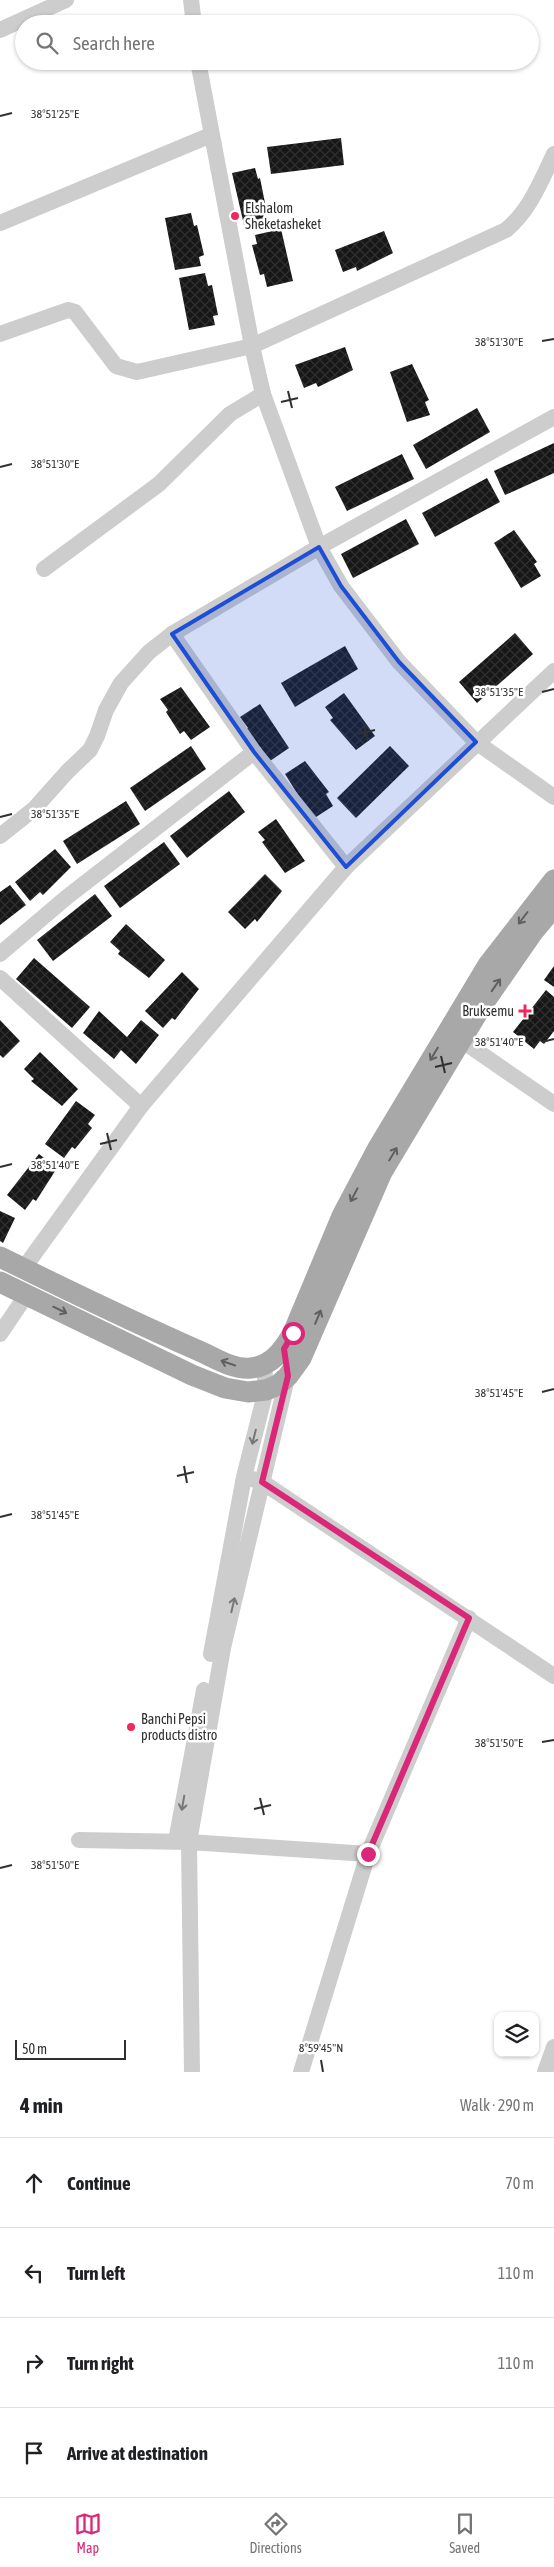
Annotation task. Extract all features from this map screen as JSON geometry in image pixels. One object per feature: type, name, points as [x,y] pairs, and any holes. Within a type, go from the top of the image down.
[{"type":"main road","points":[[0,1257],[157,1333],[221,1361],[241,1368],[252,1368],[264,1365],[274,1359],[284,1349],[293,1333],[342,1216],[392,1124],[488,965],[554,880]]},
{"type":"main road","points":[[0,1282],[192,1375],[225,1388],[248,1392],[266,1390],[278,1385],[288,1376],[301,1358],[382,1172],[461,1040],[510,965],[554,908]]},
{"type":"street","points":[[33,15],[66,0]]},
{"type":"street","points":[[190,0],[192,15]]},
{"type":"street","points":[[0,30],[15,23]]},
{"type":"street","points":[[200,70],[252,346],[263,394],[319,547],[341,586],[399,662],[476,742],[554,798]]},
{"type":"street","points":[[0,223],[211,135]]},
{"type":"street","points":[[0,334],[68,310],[75,312],[116,366],[137,372],[252,346],[506,230],[520,218],[532,200],[554,154]]},
{"type":"street","points":[[44,569],[159,484],[230,414],[263,394]]},
{"type":"street","points":[[0,836],[34,809],[67,772],[90,750],[98,736],[106,710],[122,683],[149,652],[172,634],[319,547],[554,417]]},
{"type":"street","points":[[172,634],[254,752],[346,867]]},
{"type":"street","points":[[24,1268],[140,1106],[346,867],[476,742],[554,671]]},
{"type":"street","points":[[0,954],[67,897],[254,752]]},
{"type":"street","points":[[0,978],[140,1106]]},
{"type":"street","points":[[461,1040],[554,1104]]},
{"type":"street","points":[[0,1334],[27,1294]]},
{"type":"street","points":[[183,1842],[223,1648],[288,1376],[284,1349]]},
{"type":"street","points":[[180,2072],[193,2072],[183,1842],[244,1477],[266,1390],[264,1365]]},
{"type":"street","points":[[244,1477],[262,1482],[554,1676]]},
{"type":"street","points":[[301,2072],[368,1854],[469,1618]]},
{"type":"street","points":[[79,1840],[183,1842],[368,1854]]},
{"type":"street","points":[[545,2072],[554,2047]]},
{"type":"highlighted area","points":[[319,547],[341,586],[399,662],[476,742],[346,867],[254,752],[172,634]]},
{"type":"building","points":[[341,138],[344,165],[271,174],[267,147]]},
{"type":"building","points":[[255,168],[258,179],[260,178],[266,208],[262,208],[265,222],[244,225],[232,173]]},
{"type":"building","points":[[191,213],[194,226],[197,225],[204,255],[199,257],[201,266],[175,270],[165,218]]},
{"type":"building","points":[[281,229],[293,281],[267,287],[264,274],[260,275],[252,245],[257,244],[255,235]]},
{"type":"building","points":[[384,231],[393,253],[357,271],[356,267],[343,272],[335,250]]},
{"type":"building","points":[[205,273],[208,286],[212,285],[218,315],[213,316],[215,325],[189,330],[179,278]]},
{"type":"building","points":[[345,347],[353,370],[318,387],[316,383],[304,388],[295,365]]},
{"type":"building","points":[[412,364],[429,400],[425,402],[430,415],[407,422],[390,372]]},
{"type":"building","points":[[477,408],[490,432],[426,469],[413,445]]},
{"type":"building","points":[[554,443],[554,473],[505,495],[494,471]]},
{"type":"building","points":[[402,454],[414,479],[347,511],[335,487]]},
{"type":"building","points":[[487,478],[500,502],[435,537],[422,513]]},
{"type":"building","points":[[406,519],[419,544],[353,578],[341,554]]},
{"type":"building","points":[[514,530],[537,562],[534,564],[541,576],[521,588],[494,543]]},
{"type":"building","points":[[515,633],[533,654],[477,703],[459,682]]},
{"type":"building","points":[[345,646],[358,669],[295,707],[281,683]]},
{"type":"building","points":[[181,687],[210,727],[191,740],[184,731],[180,734],[160,699]]},
{"type":"building","points":[[344,693],[375,736],[356,750],[330,720],[333,718],[325,707]]},
{"type":"building","points":[[260,704],[289,748],[270,761],[245,730],[248,728],[240,717]]},
{"type":"building","points":[[191,746],[206,769],[145,811],[130,788]]},
{"type":"building","points":[[390,746],[409,766],[356,818],[337,798]]},
{"type":"building","points":[[305,761],[329,792],[326,794],[333,806],[313,819],[285,774]]},
{"type":"building","points":[[229,791],[245,812],[187,858],[170,836]]},
{"type":"building","points":[[126,801],[140,824],[77,864],[63,841]]},
{"type":"building","points":[[276,819],[305,861],[285,873],[262,842],[265,840],[258,832]]},
{"type":"building","points":[[164,842],[180,864],[120,908],[104,886]]},
{"type":"building","points":[[55,849],[71,867],[43,895],[40,892],[30,901],[15,882]]},
{"type":"building","points":[[265,874],[282,891],[257,922],[255,919],[245,929],[228,912]]},
{"type":"building","points":[[10,885],[26,905],[0,925],[0,892]]},
{"type":"building","points":[[95,894],[112,916],[53,961],[37,940]]},
{"type":"building","points":[[126,924],[165,960],[149,978],[118,954],[120,951],[110,942]]},
{"type":"building","points":[[34,958],[90,1007],[72,1028],[16,979]]},
{"type":"building","points":[[554,966],[554,987],[544,980]]},
{"type":"building","points":[[182,972],[199,989],[175,1020],[172,1018],[163,1028],[145,1011]]},
{"type":"building","points":[[546,990],[554,997],[554,1031],[544,1044],[540,1041],[534,1049],[513,1032]]},
{"type":"building","points":[[99,1011],[127,1037],[141,1020],[159,1035],[136,1064],[121,1050],[114,1059],[83,1033]]},
{"type":"building","points":[[0,1020],[20,1041],[3,1058],[0,1055]]},
{"type":"building","points":[[40,1052],[78,1089],[62,1106],[31,1081],[34,1079],[24,1069]]},
{"type":"building","points":[[76,1101],[95,1115],[88,1124],[92,1128],[75,1149],[72,1147],[64,1158],[45,1144]]},
{"type":"building","points":[[39,1154],[57,1168],[36,1201],[33,1199],[25,1210],[7,1195]]},
{"type":"building","points":[[0,1211],[15,1218],[3,1243],[0,1241]]},
{"type":"place","name":"Elshalom Sheketasheket","points":[[235,216]]},
{"type":"place","name":"Bruksemu","points":[[525,1011]]},
{"type":"place","name":"Banchi Pepsi products distro","points":[[131,1727]]},
{"type":"route","points":[[293,1333],[284,1349],[288,1376],[262,1482],[469,1618],[368,1854]]}]
